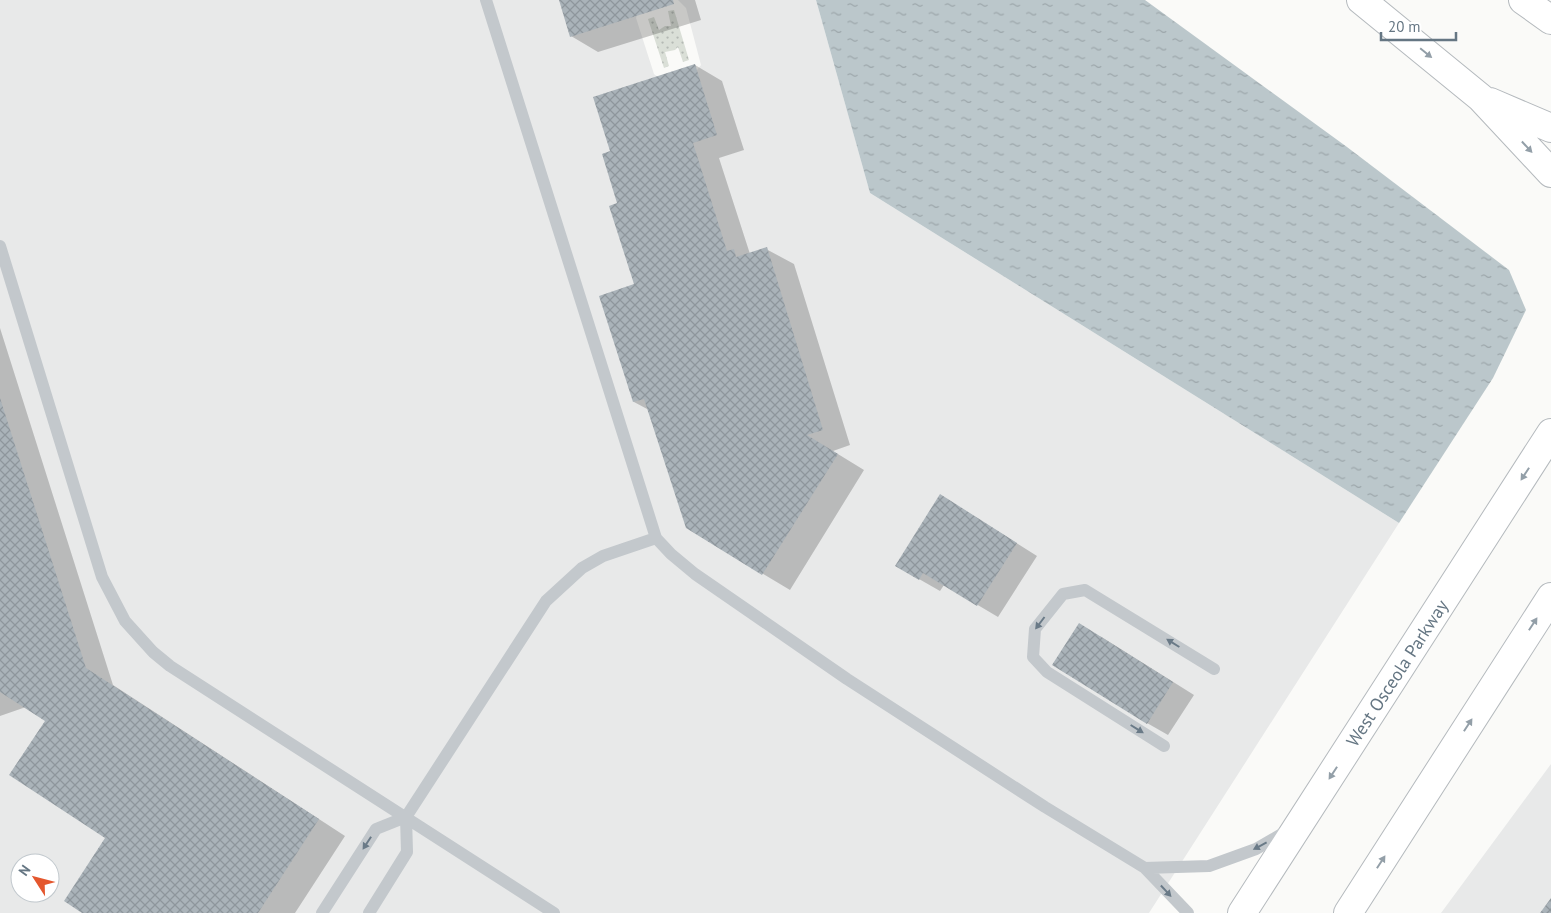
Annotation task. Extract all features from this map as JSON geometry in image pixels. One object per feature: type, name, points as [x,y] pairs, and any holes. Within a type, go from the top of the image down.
[{"type":"main road","points":[[1361,0],[1482,98],[1551,173]]},
{"type":"main road","points":[[1523,0],[1551,20]]},
{"type":"main road","points":[[1482,98],[1551,128]]},
{"type":"main road","name":"West Osceola Parkway","points":[[1242,913],[1551,433]]},
{"type":"main road","points":[[1348,913],[1551,596]]},
{"type":"lane","points":[[486,0],[656,538],[671,554],[695,574],[840,674],[1145,868],[1188,913]]},
{"type":"lane","points":[[0,246],[102,577],[125,621],[170,666],[554,913]]},
{"type":"lane","points":[[369,913],[407,852],[406,817],[546,601],[582,568],[603,556],[656,538]]},
{"type":"lane","points":[[1164,746],[1047,672],[1033,657],[1035,629],[1063,594],[1085,590],[1214,669]]},
{"type":"lane","points":[[322,913],[376,829],[406,817]]},
{"type":"lane","points":[[1145,868],[1209,866],[1256,849],[1302,822]]},
{"type":"shaded area","points":[[0,0],[666,0],[638,12],[636,18],[654,74],[660,79],[697,70],[701,65],[686,8],[678,0],[816,0],[870,193],[1399,523],[1149,913],[0,913]]},
{"type":"shaded area","points":[[674,10],[689,60],[683,62],[678,47],[675,50],[665,52],[669,66],[664,68],[648,19],[654,17],[659,30],[665,26],[671,26],[668,11]]},
{"type":"shaded area","points":[[1551,764],[1551,913],[1441,913]]},
{"type":"water","points":[[816,0],[1145,0],[1347,147],[1509,270],[1526,310],[1493,378],[1399,523],[870,193]]},
{"type":"building","points":[[559,0],[673,0],[674,4],[570,37]]},
{"type":"building","points":[[695,64],[717,135],[693,143],[727,251],[734,249],[736,257],[767,247],[823,430],[807,435],[838,454],[762,575],[686,528],[644,399],[633,402],[599,296],[634,284],[609,206],[617,203],[602,154],[610,151],[593,97]]},
{"type":"building","points":[[0,398],[86,668],[319,819],[258,913],[82,913],[64,901],[105,838],[9,775],[45,721],[0,692]]},
{"type":"building","points":[[940,494],[1017,543],[977,606],[923,573],[919,580],[895,566]]},
{"type":"building","points":[[1079,623],[1173,682],[1147,724],[1052,665]]},
{"type":"building","points":[[1551,898],[1551,913],[1540,913]]}]
